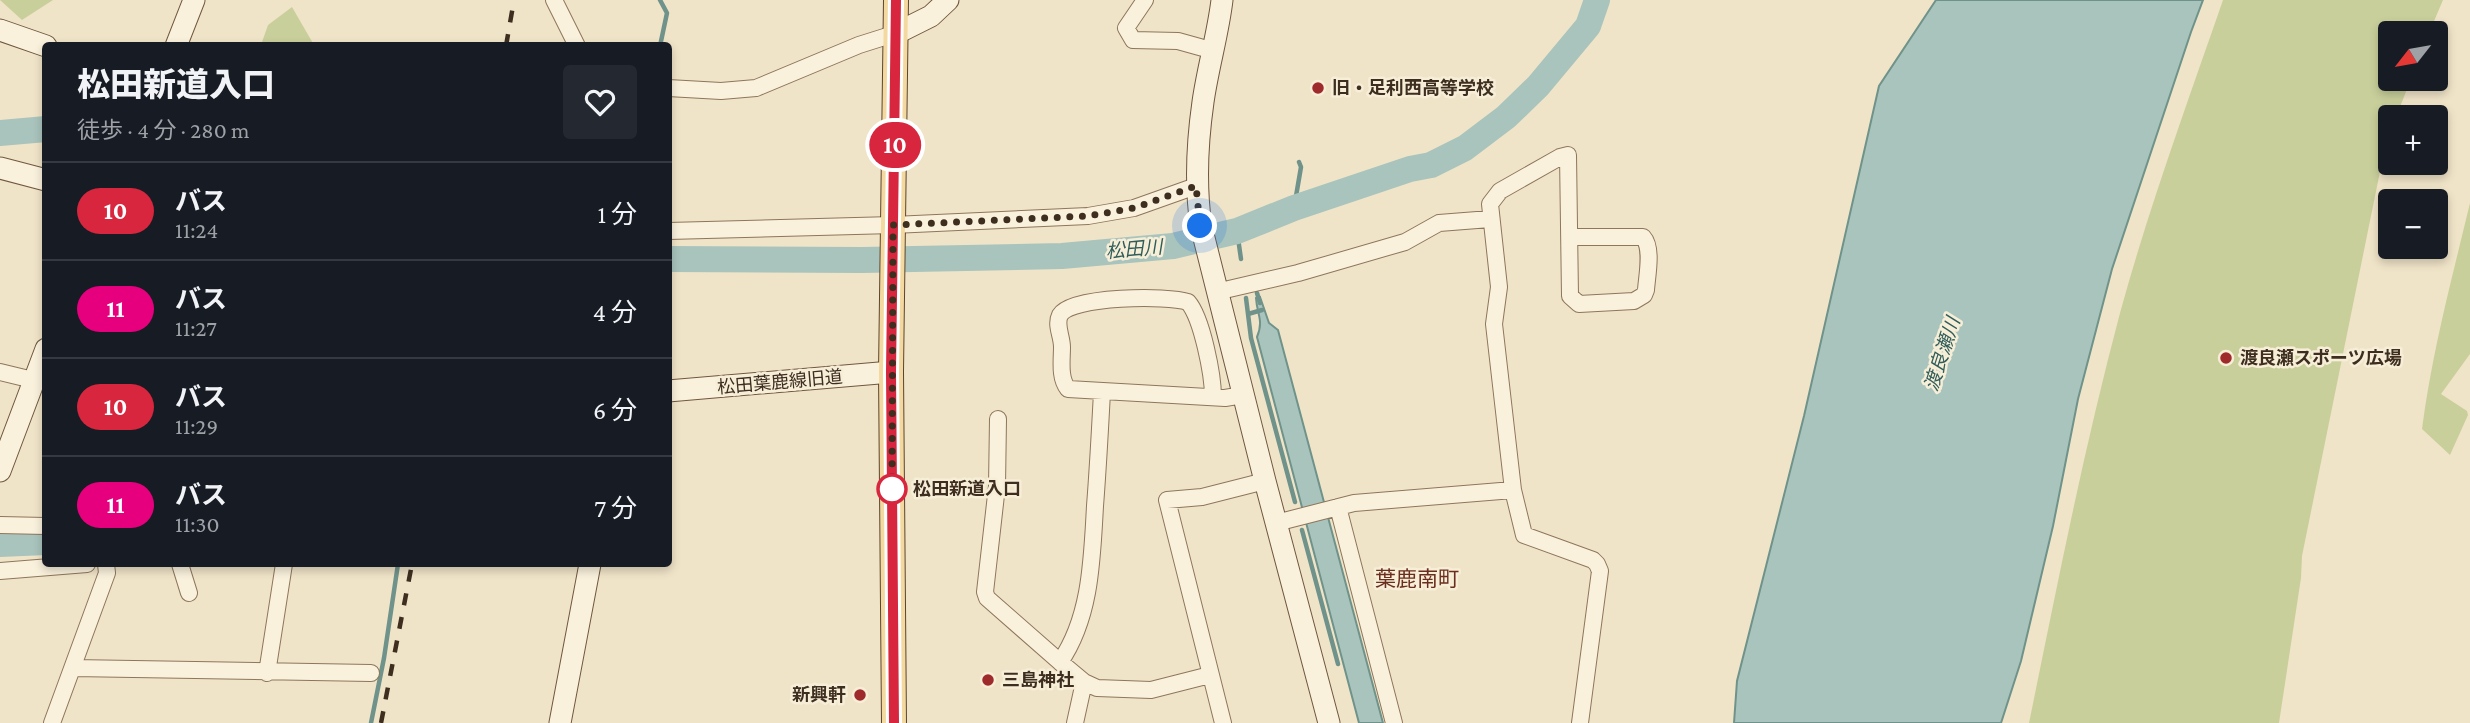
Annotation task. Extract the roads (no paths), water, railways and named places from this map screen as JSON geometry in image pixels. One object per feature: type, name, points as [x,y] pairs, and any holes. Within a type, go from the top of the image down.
[{"type":"main road","points":[[894,723],[891,372],[896,0]]},
{"type":"street","points":[[178,42],[194,0]]},
{"type":"street","points":[[554,0],[576,42]]},
{"type":"street","points":[[672,88],[721,91],[756,88],[859,45],[897,33],[931,16],[948,0]]},
{"type":"street","points":[[1146,0],[1126,28],[1133,40],[1178,41],[1214,51]]},
{"type":"street","points":[[1222,0],[1202,111],[1197,191],[1200,226],[1329,723]]},
{"type":"street","points":[[0,30],[42,45]]},
{"type":"street","points":[[1570,237],[1643,237],[1647,240],[1644,295],[1633,301],[1579,304],[1570,296],[1568,155],[1500,191],[1490,204],[1499,287],[1494,324],[1513,490],[1524,535],[1593,560],[1600,571],[1580,723]]},
{"type":"street","points":[[0,168],[42,179]]},
{"type":"street","points":[[672,231],[893,229],[1088,216],[1134,208],[1197,191]]},
{"type":"street","points":[[1216,292],[1405,242],[1439,223],[1490,219]]},
{"type":"street","points":[[1213,397],[1213,379],[1196,315],[1184,300],[1123,298],[1075,305],[1061,313],[1058,327],[1062,338],[1064,384],[1068,389],[1225,398],[1243,395]]},
{"type":"street","points":[[0,471],[42,359]]},
{"type":"street","points":[[0,372],[33,380]]},
{"type":"street","name":"松田葉鹿線旧道","points":[[672,391],[891,372]]},
{"type":"street","points":[[1059,662],[1078,627],[1091,576],[1102,392]]},
{"type":"street","points":[[998,419],[997,486],[985,592],[992,603],[1059,662],[1084,682],[1097,688],[1151,690],[1210,675]]},
{"type":"street","points":[[1223,723],[1167,500],[1202,497],[1265,481]]},
{"type":"street","points":[[1276,523],[1354,503],[1513,490]]},
{"type":"street","points":[[1333,509],[1394,723]]},
{"type":"street","points":[[0,525],[42,526]]},
{"type":"street","points":[[0,571],[50,567]]},
{"type":"street","points":[[52,723],[107,573],[106,567]]},
{"type":"street","points":[[181,567],[189,593]]},
{"type":"street","points":[[267,673],[284,567]]},
{"type":"street","points":[[560,723],[589,567]]},
{"type":"street","points":[[73,668],[370,673]]},
{"type":"street","points":[[1075,723],[1084,682]]},
{"type":"water","name":"渡良瀬川","points":[[1936,0],[2203,0],[2112,269],[2078,399],[2053,526],[2021,661],[2001,723],[1734,723],[1737,681],[1804,416],[1879,86]]},
{"type":"water","points":[[1260,297],[1269,323],[1278,330],[1383,723],[1359,723],[1257,337],[1260,322],[1256,298]]},
{"type":"waterway","points":[[660,0],[667,13],[661,42]]},
{"type":"waterway","name":"松田川","points":[[672,259],[862,260],[1062,256],[1173,246],[1237,231],[1294,208],[1410,169],[1431,165],[1465,148],[1506,117],[1538,86],[1588,26],[1597,0]]},
{"type":"waterway","name":"松田川","points":[[0,133],[42,129]]},
{"type":"waterway","points":[[1294,208],[1301,167],[1299,162]]},
{"type":"waterway","points":[[1237,231],[1241,259]]},
{"type":"waterway","points":[[1257,293],[1260,303]]},
{"type":"waterway","points":[[1246,298],[1251,338],[1295,502]]},
{"type":"waterway","points":[[1248,314],[1262,310]]},
{"type":"waterway","points":[[1302,530],[1338,664]]},
{"type":"waterway","points":[[0,544],[42,542]]},
{"type":"waterway","points":[[371,723],[398,567]]},
{"type":"railway","points":[[507,42],[514,0]]},
{"type":"railway","points":[[381,723],[411,567]]},
{"type":"place","name":"旧・足利西高等学校","points":[[1318,88]]},
{"type":"place","name":"渡良瀬スポーツ広場","points":[[2226,358]]},
{"type":"place","name":"松田新道入口","points":[[892,489]]},
{"type":"place","name":"三島神社","points":[[988,680]]},
{"type":"place","name":"新興軒","points":[[860,695]]},
{"type":"district","name":"葉鹿南町","points":[[1417,579]]}]
